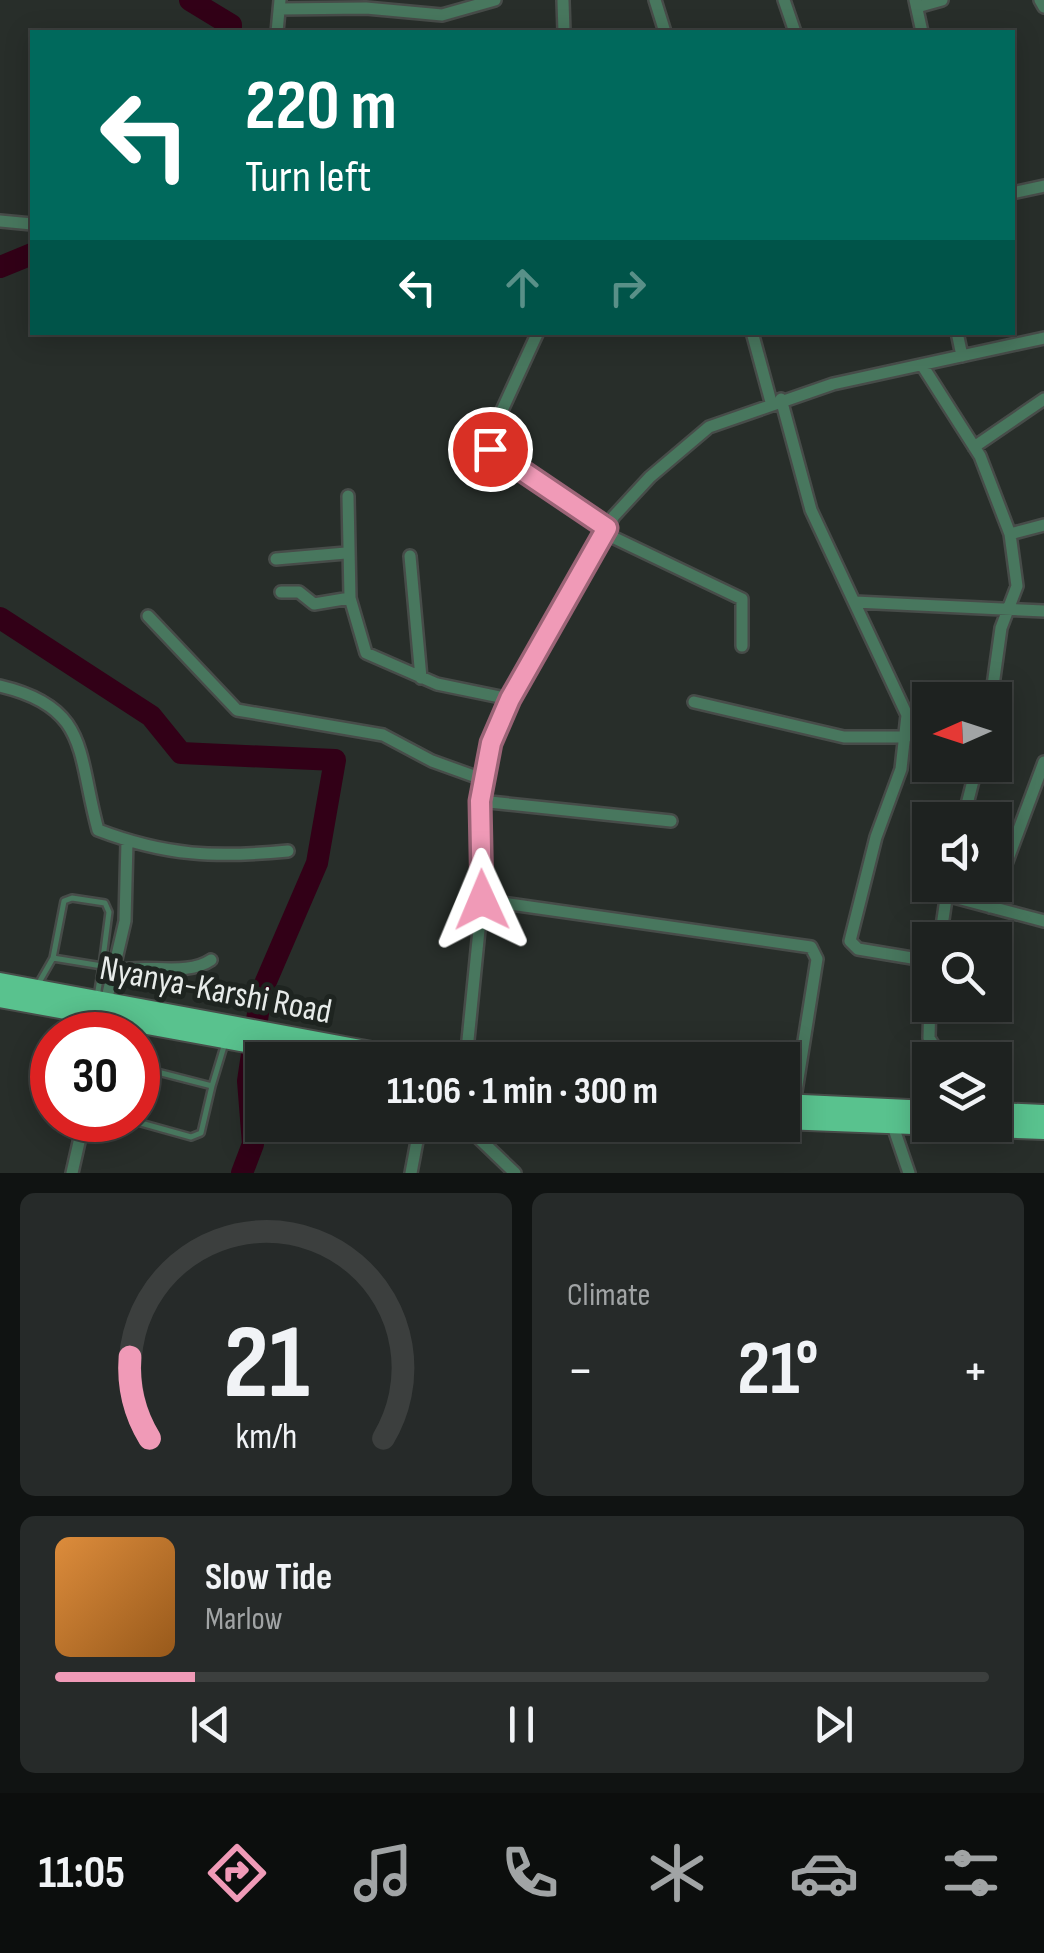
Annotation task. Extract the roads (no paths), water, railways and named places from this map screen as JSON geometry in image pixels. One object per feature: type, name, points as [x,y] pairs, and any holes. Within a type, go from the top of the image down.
[{"type":"main road","name":"Nyanya-Karshi Road","points":[[0,982],[36,989],[93,1012]]},
{"type":"main road","name":"Nyanya-Karshi Road","points":[[0,998],[73,1012]]},
{"type":"main road","name":"Nyanya-Karshi Road","points":[[160,1020],[211,1021],[322,1042]]},
{"type":"main road","name":"Nyanya-Karshi Road","points":[[160,1027],[247,1042]]},
{"type":"main road","points":[[800,1104],[912,1109]]},
{"type":"main road","points":[[1012,1113],[1044,1114]]},
{"type":"main road","points":[[800,1121],[1044,1130]]},
{"type":"street","points":[[278,30],[280,4],[442,16],[495,0]]},
{"type":"street","points":[[655,0],[664,30]]},
{"type":"street","points":[[784,0],[793,30]]},
{"type":"street","points":[[922,30],[916,3],[942,0]]},
{"type":"street","points":[[1040,0],[1044,7]]},
{"type":"street","points":[[562,1],[564,30]]},
{"type":"street","points":[[1015,192],[1044,186]]},
{"type":"street","points":[[0,220],[30,224]]},
{"type":"street","points":[[537,335],[488,443],[606,531],[742,599],[742,646]]},
{"type":"street","points":[[753,335],[812,510],[906,707],[901,769],[876,837],[850,940],[858,950],[912,958]]},
{"type":"street","points":[[957,335],[962,356]]},
{"type":"street","points":[[468,1042],[482,900],[482,778],[510,699],[606,531],[650,476],[690,440],[776,401],[1044,338]]},
{"type":"street","points":[[922,365],[988,472],[1010,534],[1017,586],[1001,628],[994,682]]},
{"type":"street","points":[[974,447],[1044,400]]},
{"type":"street","points":[[348,496],[346,553],[350,598],[366,653],[421,678],[510,699]]},
{"type":"street","points":[[1010,534],[1044,525]]},
{"type":"street","points":[[276,559],[346,553]]},
{"type":"street","points":[[410,556],[421,678]]},
{"type":"street","points":[[281,592],[299,592],[314,604],[350,598]]},
{"type":"street","points":[[856,602],[1044,611]]},
{"type":"street","points":[[148,616],[237,710],[383,735],[432,762],[482,778]]},
{"type":"street","points":[[0,686],[52,706],[68,718],[76,735],[98,830],[208,858],[288,852]]},
{"type":"street","points":[[694,702],[844,737],[906,736]]},
{"type":"street","points":[[990,907],[1044,762]]},
{"type":"street","points":[[480,801],[672,822]]},
{"type":"street","points":[[111,1012],[125,921],[127,840]]},
{"type":"street","points":[[482,900],[811,948],[817,958],[800,1043]]},
{"type":"street","points":[[977,902],[1044,920]]},
{"type":"street","points":[[116,971],[145,965],[192,969],[212,960]]},
{"type":"street","points":[[894,1126],[908,1173]]},
{"type":"street","points":[[72,1173],[79,1142]]},
{"type":"street","points":[[411,1173],[417,1142]]},
{"type":"street","points":[[482,1142],[515,1173]]},
{"type":"lane","points":[[36,989],[52,958],[64,901],[72,898],[105,903],[109,912],[102,966],[109,1012]]},
{"type":"lane","points":[[52,958],[102,966]]},
{"type":"lane","points":[[160,1128],[192,1137],[201,1133],[227,1038]]},
{"type":"lane","points":[[160,1073],[212,1086]]},
{"type":"waterway","points":[[190,0],[231,25],[231,30]]},
{"type":"waterway","points":[[0,267],[30,255]]},
{"type":"waterway","points":[[0,618],[151,716],[181,753],[335,760],[317,863],[261,993],[248,1081],[253,1144],[242,1173]]}]
